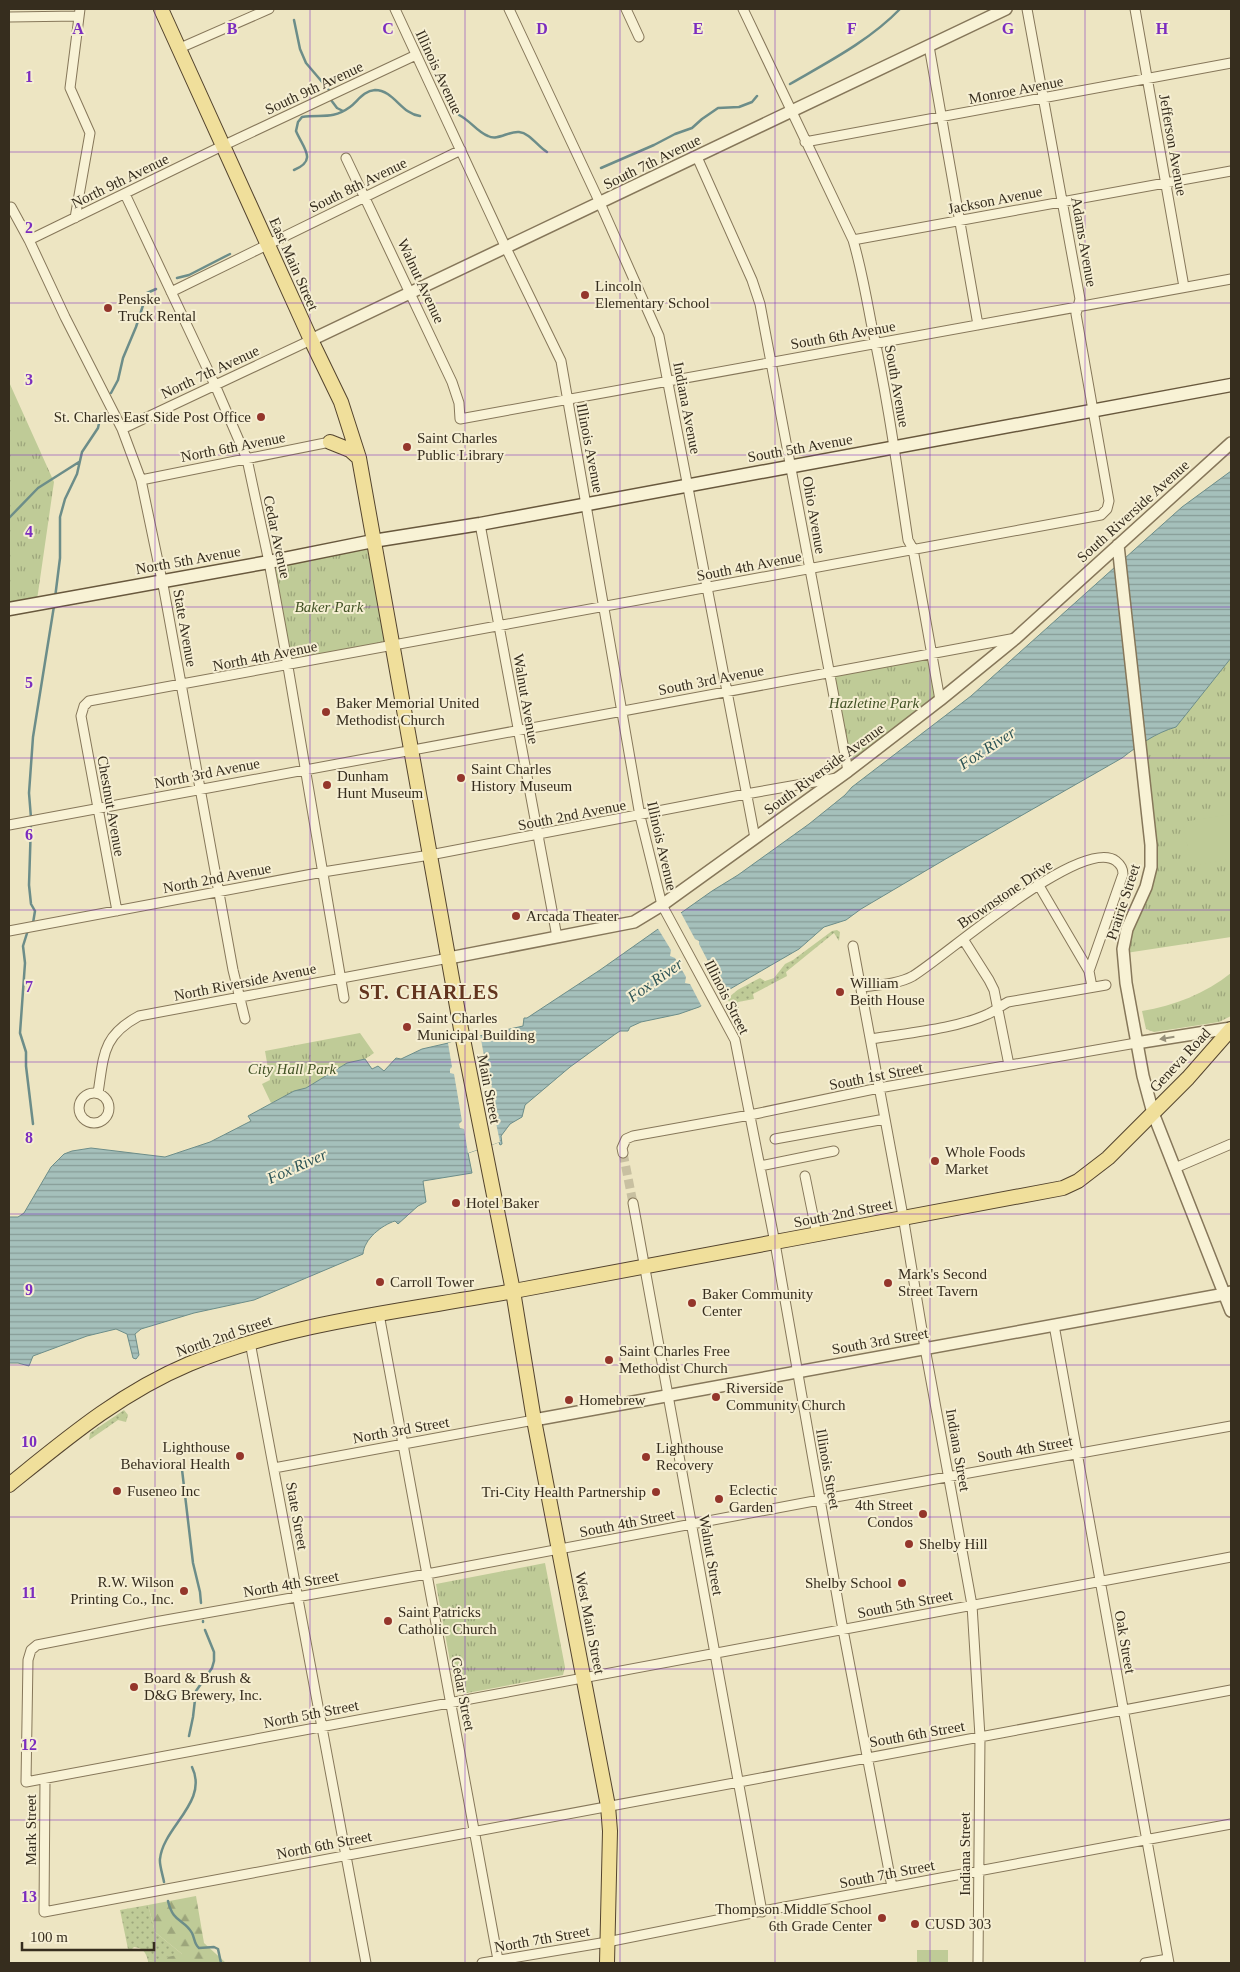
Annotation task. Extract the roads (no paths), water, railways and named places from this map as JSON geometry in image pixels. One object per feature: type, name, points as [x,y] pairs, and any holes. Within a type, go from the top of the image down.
[{"type":"main road","name":"East Main Street","points":[[161,9],[346,416],[359,458],[411,751]]},
{"type":"main road","name":"South 5th Avenue","points":[[374,541],[480,524],[1231,385]]},
{"type":"main road","points":[[346,416],[343,431],[330,442],[350,450],[359,458]]},
{"type":"main road","name":"North 5th Avenue","points":[[13,609],[374,541]]},
{"type":"main road","name":"Main Street","points":[[411,751],[462,1037],[512,1291]]},
{"type":"main road","name":"Geneva Road","points":[[1153,1113],[1188,1078],[1231,1028]]},
{"type":"main road","name":"South 2nd Street","points":[[512,1291],[1062,1188],[1078,1181],[1096,1168],[1153,1113]]},
{"type":"main road","name":"North 2nd Street","points":[[9,1485],[73,1433],[117,1401],[189,1364],[250,1342],[379,1314],[512,1291]]},
{"type":"main road","name":"West Main Street","points":[[512,1291],[534,1420],[608,1806],[610,1831],[607,1963]]},
{"type":"street","points":[[180,48],[269,9]]},
{"type":"street","name":"Illinois Avenue","points":[[395,9],[506,248],[561,361],[566,399],[640,816],[662,905],[670,921]]},
{"type":"street","name":"Indiana Avenue","points":[[509,9],[600,203],[659,336],[754,838]]},
{"type":"street","points":[[626,9],[639,37]]},
{"type":"street","name":"South Avenue","points":[[743,9],[853,240],[876,343],[908,540],[913,549],[940,700]]},
{"type":"street","name":"South 7th Avenue","points":[[310,340],[1006,9]]},
{"type":"street","name":"Adams Avenue","points":[[1027,9],[1045,99],[1080,299],[1076,314],[1110,501],[1107,509]]},
{"type":"street","name":"Jefferson Avenue","points":[[1135,9],[1184,287]]},
{"type":"street","points":[[9,17],[80,12],[70,88],[90,134],[75,218]]},
{"type":"street","points":[[929,46],[978,325]]},
{"type":"street","name":"South 9th Avenue","points":[[223,145],[416,55]]},
{"type":"street","name":"Monroe Avenue","points":[[805,142],[1231,63]]},
{"type":"street","name":"North 9th Avenue","points":[[29,240],[223,145]]},
{"type":"street","name":"South 8th Avenue","points":[[171,292],[460,150]]},
{"type":"street","name":"Ohio Avenue","points":[[697,157],[752,280],[760,304],[848,771]]},
{"type":"street","name":"Walnut Avenue","points":[[346,158],[456,392],[460,419]]},
{"type":"street","name":"Jackson Avenue","points":[[853,240],[1231,171]]},
{"type":"street","name":"Cedar Avenue","points":[[125,194],[247,459],[288,665],[344,998]]},
{"type":"street","name":"State Avenue","points":[[11,207],[122,429],[141,480],[182,685],[239,997],[245,1019]]},
{"type":"street","name":"South 6th Avenue","points":[[460,419],[1231,279]]},
{"type":"street","name":"North 7th Avenue","points":[[122,429],[310,340]]},
{"type":"street","name":"North 6th Avenue","points":[[141,480],[330,442]]},
{"type":"street","name":"South Riverside Avenue","points":[[449,958],[634,922],[662,905],[848,771],[940,700],[1016,638],[1231,443]]},
{"type":"street","name":"South 4th Avenue","points":[[393,646],[1101,515],[1107,509]]},
{"type":"street","name":"Walnut Avenue","points":[[480,524],[557,937]]},
{"type":"street","name":"Prairie Street","points":[[1118,545],[1151,845],[1151,867],[1146,887],[1127,929],[1123,949],[1124,973],[1136,1042],[1153,1113],[1228,1293],[1231,1311]]},
{"type":"street","name":"South 3rd Avenue","points":[[411,751],[1016,638]]},
{"type":"street","name":"North 4th Avenue","points":[[84,706],[90,701],[393,646]]},
{"type":"street","name":"Chestnut Avenue","points":[[84,706],[80,716],[117,911]]},
{"type":"street","name":"North 3rd Avenue","points":[[9,825],[411,751]]},
{"type":"street","name":"South 2nd Avenue","points":[[430,855],[838,778]]},
{"type":"street","name":"North 2nd Avenue","points":[[9,931],[323,872],[430,855]]},
{"type":"street","name":"Brownstone Drive","points":[[862,987],[912,977],[1038,884],[1073,865],[1100,858],[1113,859],[1123,869],[1120,885],[1089,971]]},
{"type":"street","points":[[1038,884],[1089,971],[1092,987]]},
{"type":"street","name":"Illinois Street","points":[[670,921],[735,1040],[775,1243],[842,1630],[892,1887]]},
{"type":"street","points":[[963,939],[990,980],[994,990],[1009,1065]]},
{"type":"street","name":"Indiana Street","points":[[853,946],[904,1218],[925,1348],[972,1605],[980,1737],[978,1963]]},
{"type":"street","name":"North Riverside Avenue","points":[[98,1093],[104,1052],[112,1036],[123,1024],[139,1016],[449,958]]},
{"type":"street","points":[[871,1039],[940,1028],[963,1022],[989,1014],[997,1007],[1008,1002],[1106,985]]},
{"type":"street","points":[[1136,1042],[1231,1028]]},
{"type":"street","name":"South 1st Street","points":[[623,1153],[626,1139],[633,1136],[750,1115],[879,1088],[1136,1042]]},
{"type":"street","points":[[774,1139],[885,1119]]},
{"type":"street","points":[[1175,1168],[1231,1144]]},
{"type":"street","points":[[760,1166],[834,1151]]},
{"type":"street","points":[[805,1176],[817,1235]]},
{"type":"street","name":"Walnut Street","points":[[633,1203],[762,1912]]},
{"type":"street","name":"South 3rd Street","points":[[534,1420],[1228,1293]]},
{"type":"street","name":"Cedar Street","points":[[379,1314],[498,1960]]},
{"type":"street","name":"Oak Street","points":[[1054,1325],[1169,1961]]},
{"type":"street","name":"State Street","points":[[250,1342],[366,1963]]},
{"type":"street","name":"North 3rd Street","points":[[274,1468],[534,1420]]},
{"type":"street","name":"South 4th Street","points":[[559,1550],[949,1476],[1231,1426]]},
{"type":"street","name":"North 4th Street","points":[[31,1650],[37,1645],[559,1550]]},
{"type":"street","name":"South 5th Street","points":[[584,1679],[1231,1557]]},
{"type":"street","name":"Mark Street","points":[[31,1650],[28,1660],[26,1782],[44,1779],[44,1912]]},
{"type":"street","name":"North 5th Street","points":[[44,1779],[451,1702],[584,1679]]},
{"type":"street","name":"South 6th Street","points":[[608,1806],[1231,1690]]},
{"type":"street","name":"North 6th Street","points":[[44,1912],[608,1806]]},
{"type":"street","name":"South 7th Street","points":[[607,1942],[1231,1824]]},
{"type":"street","name":"North 7th Street","points":[[482,1963],[607,1942]]},
{"type":"street","points":[[1145,1963],[1169,1961]]},
{"type":"water","name":"Fox River","points":[[1231,471],[1231,658],[1176,727],[1148,740],[1122,758],[949,857],[861,909],[846,920],[824,927],[799,949],[699,1007],[679,1014],[641,1022],[630,1027],[628,1031],[620,1031],[570,1067],[525,1105],[522,1117],[510,1124],[501,1136],[502,1144],[500,1145],[499,1142],[468,1153],[472,1173],[423,1181],[426,1202],[418,1206],[398,1224],[395,1221],[374,1233],[364,1248],[363,1254],[254,1300],[194,1313],[141,1329],[135,1334],[139,1355],[136,1359],[133,1358],[127,1334],[116,1329],[87,1336],[33,1356],[29,1366],[9,1363],[9,1217],[18,1217],[24,1213],[51,1167],[64,1154],[91,1148],[165,1157],[210,1142],[251,1121],[248,1116],[294,1091],[306,1088],[347,1063],[365,1059],[372,1069],[378,1066],[384,1071],[396,1058],[401,1059],[422,1049],[523,1026],[524,1018],[527,1018],[600,970],[809,824],[852,787],[971,696],[1182,507]]},
{"type":"waterway","points":[[790,84],[862,41],[900,9]]},
{"type":"waterway","points":[[294,20],[300,49],[306,63],[329,90]]},
{"type":"waterway","points":[[294,170],[301,166],[307,158],[305,148],[296,131],[298,122],[302,117],[338,114],[350,107],[364,94],[375,90],[382,91],[408,111],[420,116]]},
{"type":"waterway","points":[[601,168],[692,128],[718,108],[739,107],[752,102],[757,96]]},
{"type":"waterway","points":[[331,100],[337,108],[343,111]]},
{"type":"waterway","points":[[459,115],[481,132],[492,137],[515,132],[523,133],[547,152]]},
{"type":"waterway","points":[[177,278],[189,275],[230,254]]},
{"type":"waterway","points":[[111,393],[118,380],[123,358],[147,293],[156,289]]},
{"type":"waterway","points":[[55,598],[60,558],[60,517],[65,499],[77,474],[82,452],[98,428],[101,414]]},
{"type":"waterway","points":[[9,518],[38,488],[79,462]]},
{"type":"waterway","points":[[31,818],[29,793],[33,737],[54,606]]},
{"type":"waterway","points":[[31,823],[29,885],[31,904],[35,911],[33,923]]},
{"type":"waterway","points":[[28,930],[23,946],[25,963],[20,1033],[26,1052],[33,1124]]},
{"type":"waterway","points":[[181,1461],[193,1563],[201,1603]]},
{"type":"waterway","points":[[189,1736],[196,1691],[212,1668],[214,1661],[214,1652],[205,1630]]},
{"type":"waterway","points":[[164,1882],[160,1859],[163,1847],[195,1792],[196,1780],[192,1767]]},
{"type":"waterway","points":[[168,1901],[173,1913],[192,1933],[197,1946],[199,1948],[214,1947],[218,1949],[221,1963]]},
{"type":"tunnel","points":[[623,1153],[633,1203]]},
{"type":"place","name":"Lincoln Elementary School","points":[[585,295]]},
{"type":"place","name":"Penske Truck Rental","points":[[108,308]]},
{"type":"place","name":"St. Charles East Side Post Office","points":[[261,417]]},
{"type":"place","name":"Saint Charles Public Library","points":[[407,447]]},
{"type":"place","name":"Baker Memorial United Methodist Church","points":[[326,712]]},
{"type":"place","name":"Saint Charles History Museum","points":[[461,778]]},
{"type":"place","name":"Dunham Hunt Museum","points":[[327,785]]},
{"type":"place","name":"Arcada Theater","points":[[516,916]]},
{"type":"place","name":"William Beith House","points":[[840,992]]},
{"type":"place","name":"Saint Charles Municipal Building","points":[[407,1027]]},
{"type":"place","name":"Whole Foods Market","points":[[935,1161]]},
{"type":"place","name":"Hotel Baker","points":[[456,1203]]},
{"type":"place","name":"Carroll Tower","points":[[380,1282]]},
{"type":"place","name":"Mark's Second Street Tavern","points":[[888,1283]]},
{"type":"place","name":"Baker Community Center","points":[[692,1303]]},
{"type":"place","name":"Saint Charles Free Methodist Church","points":[[609,1360]]},
{"type":"place","name":"Riverside Community Church","points":[[716,1397]]},
{"type":"place","name":"Homebrew","points":[[569,1400]]},
{"type":"place","name":"Lighthouse Behavioral Health","points":[[240,1456]]},
{"type":"place","name":"Lighthouse Recovery","points":[[646,1457]]},
{"type":"place","name":"Fuseneo Inc","points":[[117,1491]]},
{"type":"place","name":"Tri-City Health Partnership","points":[[656,1492]]},
{"type":"place","name":"Eclectic Garden","points":[[719,1499]]},
{"type":"place","name":"4th Street Condos","points":[[923,1514]]},
{"type":"place","name":"Shelby Hill","points":[[909,1544]]},
{"type":"place","name":"Shelby School","points":[[902,1583]]},
{"type":"place","name":"R.W. Wilson Printing Co., Inc.","points":[[184,1591]]},
{"type":"place","name":"Saint Patricks Catholic Church","points":[[388,1621]]},
{"type":"place","name":"Board & Brush & D&G Brewery, Inc.","points":[[134,1687]]},
{"type":"place","name":"Thompson Middle School 6th Grade Center","points":[[882,1918]]},
{"type":"place","name":"CUSD 303","points":[[915,1924]]},
{"type":"district","name":"ST. CHARLES","points":[[429,992]]},
{"type":"park label","name":"Baker Park","points":[[329,607]]},
{"type":"park label","name":"Hazletine Park","points":[[874,703]]},
{"type":"park label","name":"City Hall Park","points":[[292,1069]]}]
